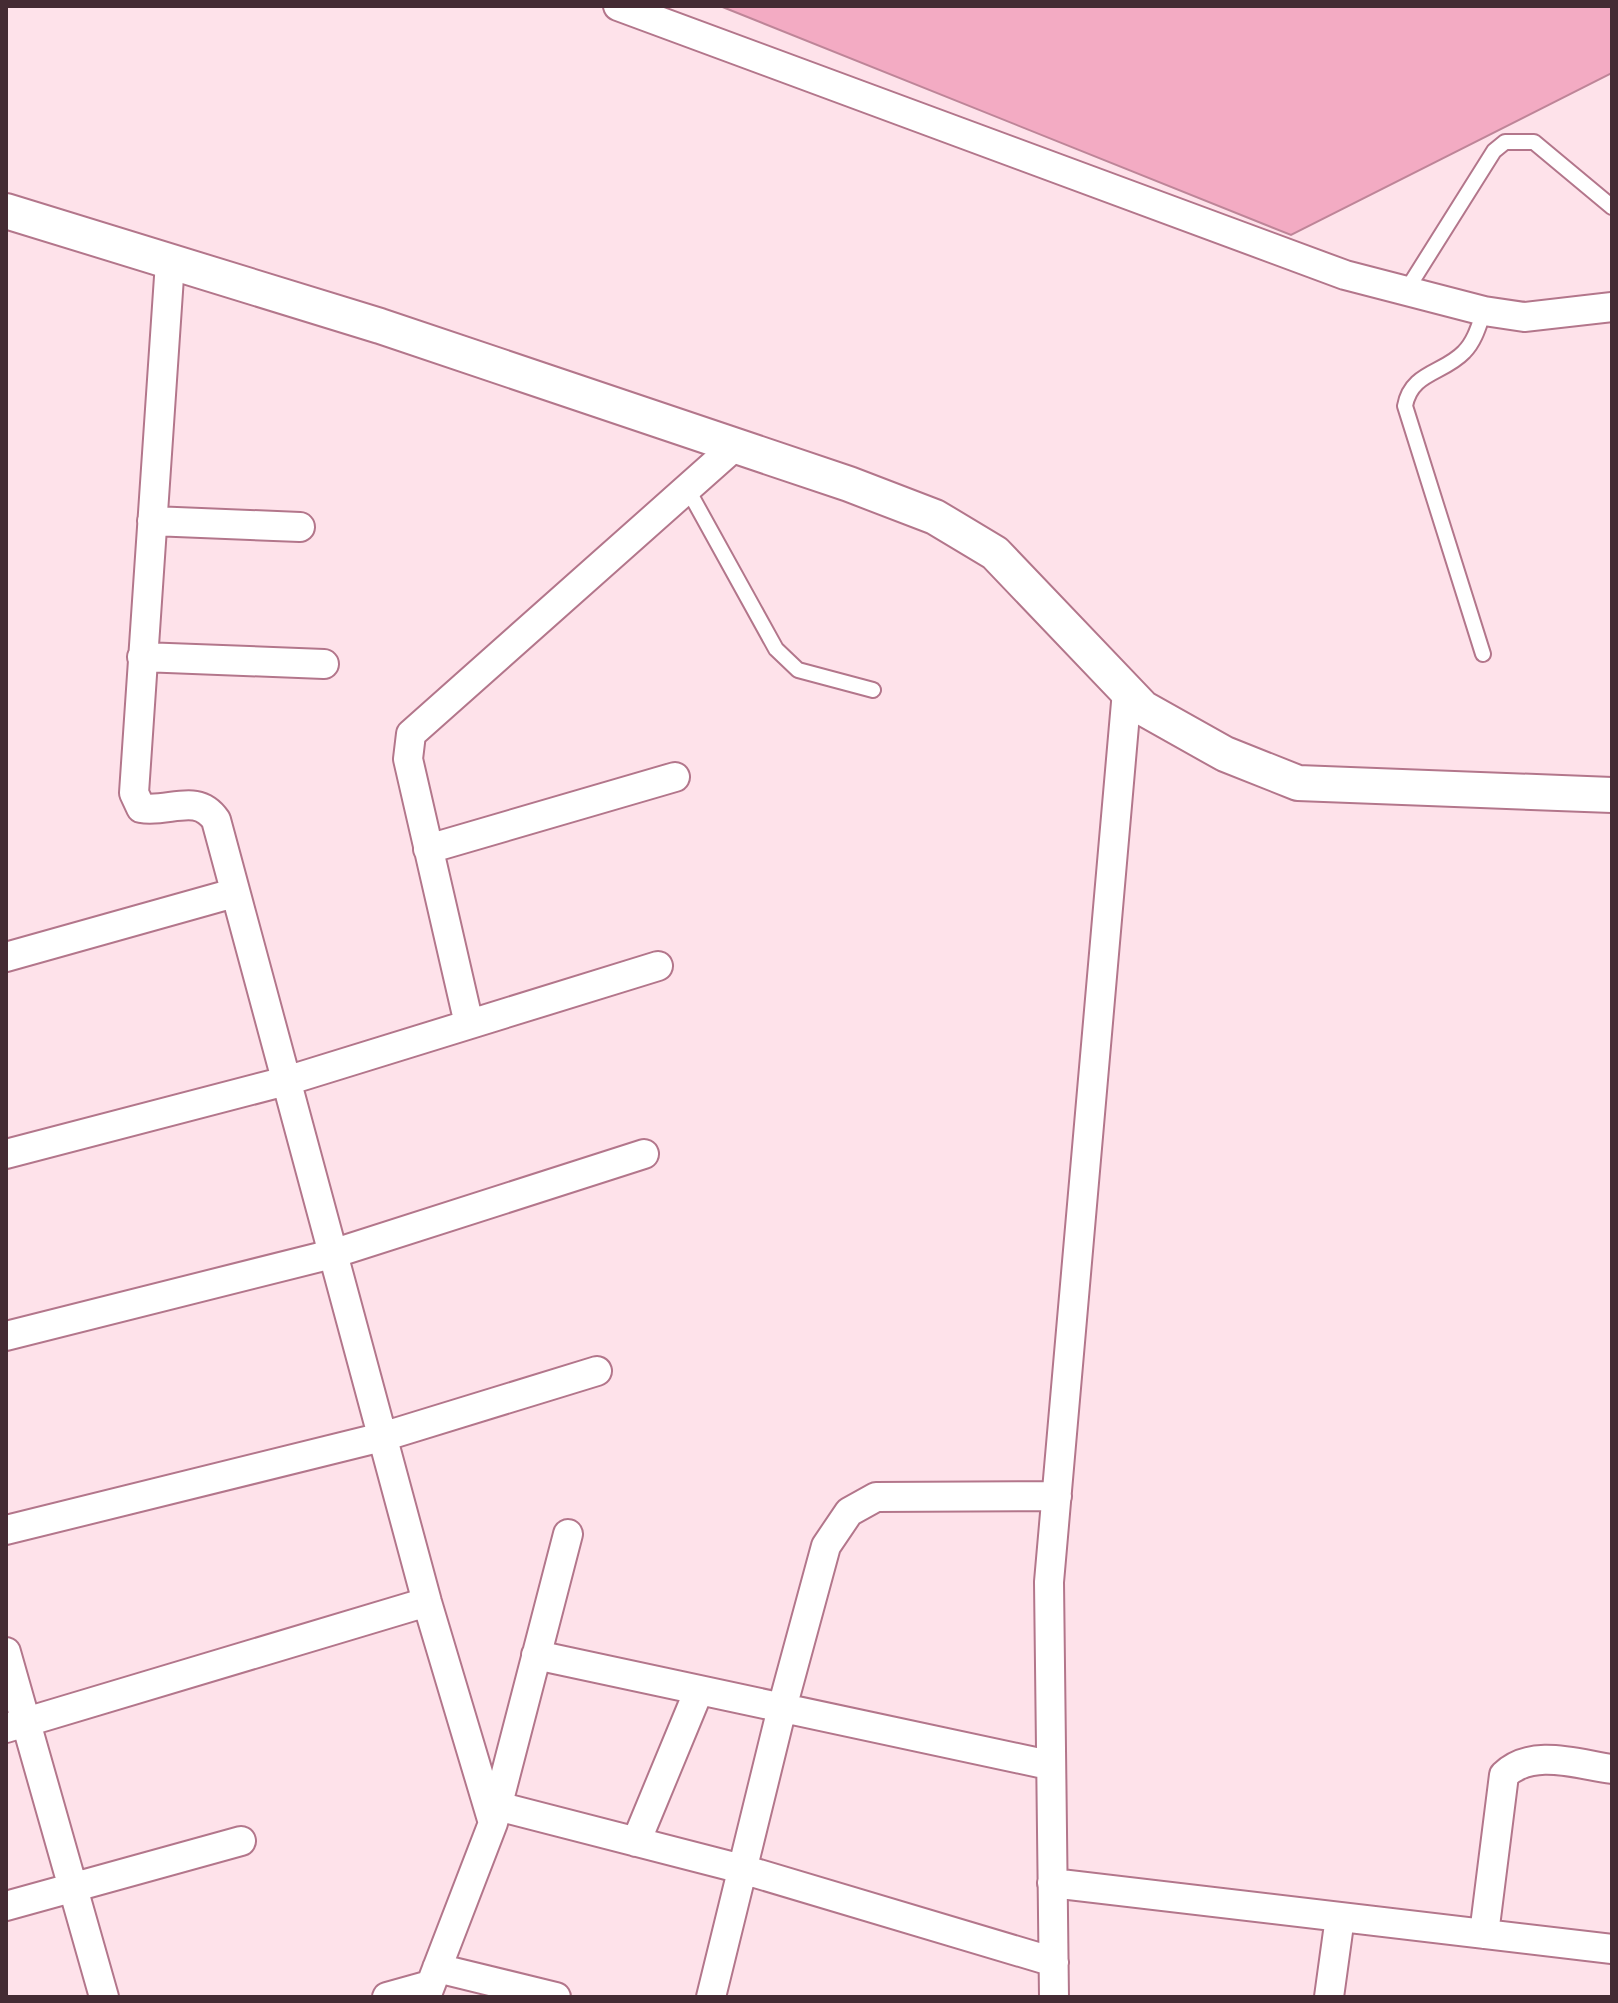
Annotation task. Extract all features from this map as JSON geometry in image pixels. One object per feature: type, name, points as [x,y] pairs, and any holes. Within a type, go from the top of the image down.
[{"type":"street","points":[[618,6],[1345,275],[1484,311],[1524,317],[1612,307]]},
{"type":"street","points":[[6,211],[380,326],[935,517],[995,553],[1143,708],[1225,754],[1298,783],[1612,795]]},
{"type":"street","points":[[170,262],[134,793],[141,808],[155,810],[194,803],[208,807],[216,820],[427,1602],[495,1814]]},
{"type":"street","points":[[469,1024],[408,759],[411,734],[735,446]]},
{"type":"street","points":[[152,521],[300,527]]},
{"type":"street","points":[[142,657],[324,664]]},
{"type":"street","points":[[1054,1997],[1049,1582],[1127,691]]},
{"type":"street","points":[[428,849],[675,777]]},
{"type":"street","points":[[6,957],[234,893]]},
{"type":"street","points":[[6,1154],[286,1081],[658,966]]},
{"type":"street","points":[[6,1336],[332,1254],[644,1154]]},
{"type":"street","points":[[6,1530],[382,1437],[597,1371]]},
{"type":"street","points":[[711,1997],[782,1708],[826,1546],[849,1512],[876,1497],[1057,1496]]},
{"type":"street","points":[[431,1984],[495,1814],[568,1534]]},
{"type":"street","points":[[16,1726],[427,1602]]},
{"type":"street","points":[[6,1652],[16,1726],[73,1887],[104,1997]]},
{"type":"street","points":[[536,1655],[1049,1765]]},
{"type":"street","points":[[636,1842],[699,1690]]},
{"type":"street","points":[[1484,1934],[1504,1775],[1517,1762],[1533,1759],[1612,1769]]},
{"type":"street","points":[[495,1814],[636,1842],[742,1869],[1054,1962]]},
{"type":"street","points":[[6,1906],[241,1841]]},
{"type":"street","points":[[1052,1883],[1612,1949]]},
{"type":"street","points":[[1329,1997],[1340,1917]]},
{"type":"street","points":[[387,1997],[431,1984],[556,1997]]},
{"type":"lane","points":[[1406,291],[1494,151],[1505,142],[1534,142],[1612,207]]},
{"type":"lane","points":[[1483,654],[1405,406],[1408,390],[1422,376],[1449,365],[1466,351],[1475,338],[1484,311]]},
{"type":"lane","points":[[687,488],[776,649],[798,670],[873,690]]},
{"type":"shaded area","points":[[720,6],[1612,6],[1612,73],[1291,235]]}]
